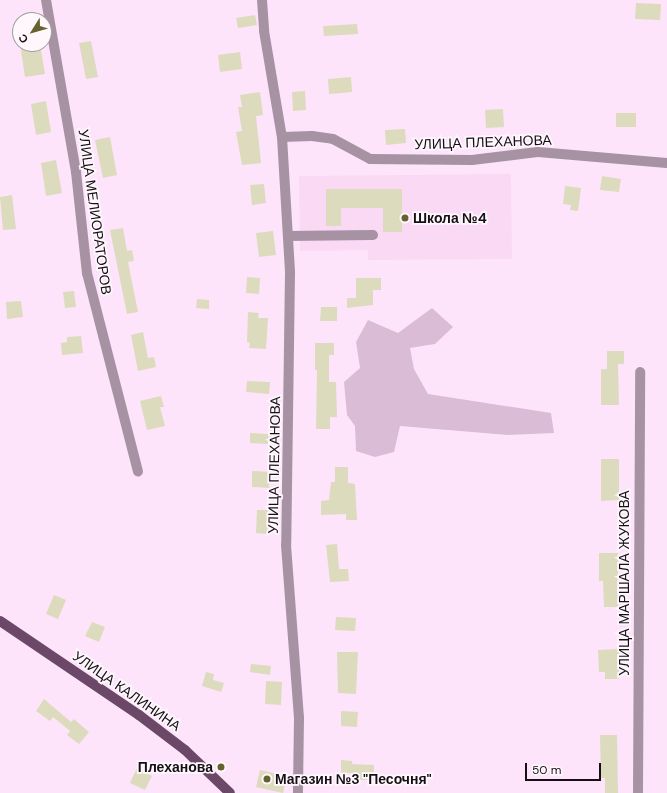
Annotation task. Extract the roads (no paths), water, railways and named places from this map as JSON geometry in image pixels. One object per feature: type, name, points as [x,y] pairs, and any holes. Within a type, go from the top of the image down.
[{"type":"main road","name":"УЛИЦА КАЛИНИНА","points":[[0,621],[139,715],[185,750],[230,793]]},
{"type":"street","name":"УЛИЦА МЕЛИОРАТОРОВ","points":[[46,0],[76,172],[87,273],[138,472]]},
{"type":"street","name":"УЛИЦА ПЛЕХАНОВА","points":[[262,0],[264,32],[282,137],[290,273],[286,545],[299,718],[298,793]]},
{"type":"street","name":"УЛИЦА ПЛЕХАНОВА","points":[[282,137],[312,136],[333,139],[370,159],[472,160],[538,152],[667,163]]},
{"type":"street","points":[[288,236],[373,235]]},
{"type":"street","name":"УЛИЦА МАРШАЛА ЖУКОВА","points":[[638,793],[640,372]]},
{"type":"place","name":"Школа №4","points":[[405,218]]},
{"type":"place","name":"Плеханова","points":[[221,767]]},
{"type":"place","name":"Магазин №3 \"Песочня\"","points":[[267,779]]}]
